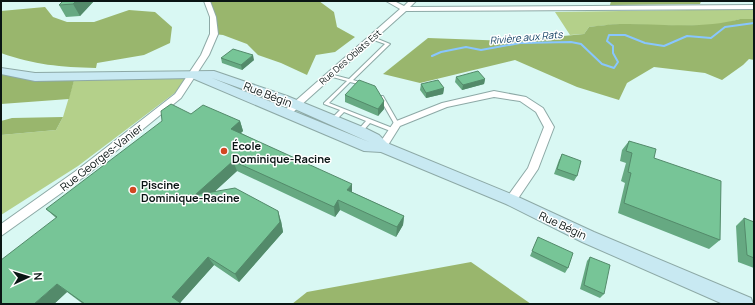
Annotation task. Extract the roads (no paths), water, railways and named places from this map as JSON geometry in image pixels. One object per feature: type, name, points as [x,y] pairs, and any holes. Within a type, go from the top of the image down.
[{"type":"street","name":"Rue Georges-Vanier","points":[[1,231],[84,172],[178,96],[205,55],[214,34],[213,17],[207,1]]},
{"type":"street","points":[[389,1],[405,8],[518,9],[754,7]]},
{"type":"street","name":"Rue Des Oblats Est","points":[[291,109],[413,1]]},
{"type":"street","points":[[518,9],[523,1]]},
{"type":"street","name":"Rue Bégin","points":[[1,71],[35,77],[193,74],[291,109],[333,120],[374,138],[382,147]]},
{"type":"street","points":[[382,147],[395,127],[445,105],[494,94],[523,99],[540,110],[548,127],[533,169],[511,200]]},
{"type":"street","name":"Rue Bégin","points":[[291,109],[369,147],[382,147],[511,200],[588,237],[744,304]]},
{"type":"lane","points":[[372,38],[388,44],[326,103],[369,120],[395,127]]},
{"type":"lane","points":[[330,75],[364,85]]},
{"type":"lane","points":[[378,91],[395,127]]},
{"type":"lane","points":[[333,120],[343,110]]},
{"type":"lane","points":[[360,131],[369,120]]},
{"type":"waterway","name":"Rivière aux Rats","points":[[432,56],[441,52],[466,47],[481,50],[520,43],[571,42],[581,44],[602,64],[614,68],[618,62],[613,53],[613,46],[607,41],[609,35],[625,35],[645,43],[664,46],[687,36],[711,38],[725,27],[754,23]]},
{"type":"place","name":"École Dominique-Racine","points":[[224,151]]},
{"type":"place","name":"Piscine Dominique-Racine","points":[[133,190]]}]
